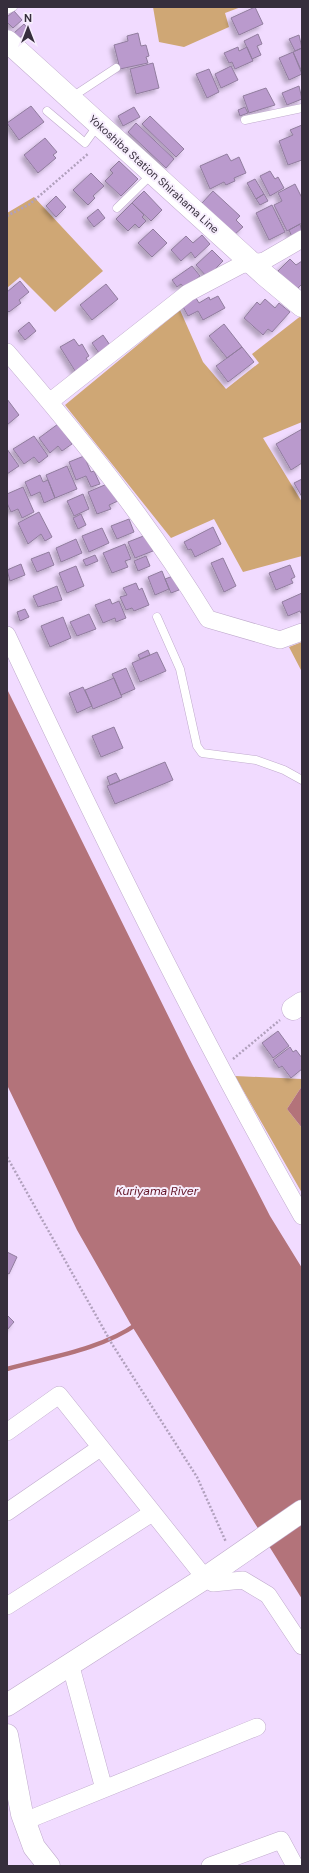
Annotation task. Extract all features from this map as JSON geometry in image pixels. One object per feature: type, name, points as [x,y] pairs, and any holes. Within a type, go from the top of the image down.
[{"type":"street","name":"Yokoshiba Station Shirahama Line","points":[[7,41],[251,263],[302,306]]},
{"type":"street","points":[[51,403],[52,400],[188,293],[241,265],[264,261],[302,239]]},
{"type":"street","points":[[7,352],[51,403],[136,510],[174,563],[208,619],[280,640],[302,632]]},
{"type":"street","points":[[7,635],[122,874],[221,1069],[302,1216]]},
{"type":"street","points":[[7,1432],[59,1395],[205,1578],[213,1583],[242,1580],[268,1595],[302,1646]]},
{"type":"street","points":[[7,1512],[100,1448]]},
{"type":"street","points":[[7,1705],[70,1663],[205,1578],[302,1511]]},
{"type":"street","points":[[7,1606],[152,1513]]},
{"type":"street","points":[[70,1663],[104,1789]]},
{"type":"street","points":[[25,1821],[257,1727]]},
{"type":"street","points":[[7,1735],[25,1821],[34,1847],[49,1866]]},
{"type":"street","points":[[210,1866],[281,1840],[295,1866]]},
{"type":"lane","points":[[7,10],[13,7]]},
{"type":"lane","points":[[70,98],[116,68]]},
{"type":"lane","points":[[245,120],[302,108]]},
{"type":"lane","points":[[47,111],[85,143],[101,127]]},
{"type":"lane","points":[[117,208],[153,174]]},
{"type":"lane","points":[[157,618],[180,669],[197,746],[202,753],[256,760],[284,770],[302,780]]},
{"type":"path","points":[[7,216],[30,204],[88,156],[101,127]]},
{"type":"path","points":[[221,1069],[297,1006]]},
{"type":"path","points":[[7,1157],[112,1344],[197,1477],[234,1558]]},
{"type":"shaded area","points":[[153,7],[241,7],[225,13],[229,27],[184,47],[159,42]]},
{"type":"shaded area","points":[[34,197],[103,271],[55,312],[20,277],[7,288],[7,213]]},
{"type":"shaded area","points":[[180,310],[203,362],[226,389],[259,363],[252,354],[302,315],[302,422],[263,438],[302,502],[302,556],[243,572],[214,519],[171,538],[65,405]]},
{"type":"shaded area","points":[[302,642],[302,672],[289,647]]},
{"type":"shaded area","points":[[235,1076],[302,1079],[302,1086],[287,1109],[302,1128],[302,1193]]},
{"type":"water","name":"Kuriyama River","points":[[7,689],[189,1058],[270,1216],[302,1268],[302,1599],[130,1323],[77,1230],[7,1085]]},
{"type":"water","points":[[302,1086],[302,1128],[287,1109]]},
{"type":"building","points":[[255,7],[263,24],[239,35],[231,18]]},
{"type":"building","points":[[14,11],[22,20],[13,28],[7,22],[7,17]]},
{"type":"building","points":[[24,24],[29,30],[19,38],[14,33]]},
{"type":"building","points":[[138,33],[141,46],[146,45],[149,56],[146,57],[148,63],[120,69],[114,45],[128,41],[127,36]]},
{"type":"building","points":[[258,34],[262,44],[257,46],[261,55],[252,59],[244,41]]},
{"type":"building","points":[[299,35],[302,48],[295,51],[289,39]]},
{"type":"building","points":[[238,47],[239,51],[247,47],[253,61],[235,69],[232,62],[229,63],[224,53]]},
{"type":"building","points":[[302,48],[302,72],[293,52]]},
{"type":"building","points":[[293,52],[302,74],[289,80],[279,58]]},
{"type":"building","points":[[153,63],[159,88],[136,94],[130,69]]},
{"type":"building","points":[[231,66],[238,80],[221,88],[215,74]]},
{"type":"building","points":[[209,69],[219,92],[207,98],[196,74]]},
{"type":"building","points":[[299,86],[302,99],[287,105],[282,93]]},
{"type":"building","points":[[266,88],[275,105],[249,113],[243,96]]},
{"type":"building","points":[[31,106],[44,122],[19,140],[7,123]]},
{"type":"building","points":[[134,107],[140,117],[123,126],[118,116]]},
{"type":"building","points":[[245,107],[248,113],[240,116],[238,110]]},
{"type":"building","points":[[150,116],[184,149],[176,157],[142,124]]},
{"type":"building","points":[[136,123],[174,159],[166,168],[128,132]]},
{"type":"building","points":[[302,125],[302,160],[288,165],[279,141],[293,135],[290,130]]},
{"type":"building","points":[[45,138],[57,152],[53,155],[56,158],[38,173],[24,155]]},
{"type":"building","points":[[227,154],[231,161],[239,157],[246,173],[234,178],[235,181],[226,185],[224,182],[210,189],[200,166]]},
{"type":"building","points":[[119,161],[138,179],[121,196],[105,181],[113,173],[110,170]]},
{"type":"building","points":[[270,171],[275,179],[278,177],[284,188],[270,196],[260,176]]},
{"type":"building","points":[[91,173],[104,186],[93,196],[95,198],[88,205],[73,190]]},
{"type":"building","points":[[255,179],[264,194],[256,199],[247,183]]},
{"type":"building","points":[[295,184],[302,198],[302,223],[287,231],[274,205],[282,201],[278,193]]},
{"type":"building","points":[[144,191],[162,210],[151,221],[132,203]]},
{"type":"building","points":[[213,191],[240,216],[236,220],[243,227],[234,235],[202,203]]},
{"type":"building","points":[[264,194],[268,201],[260,205],[256,199]]},
{"type":"building","points":[[56,196],[66,207],[56,217],[46,206]]},
{"type":"building","points":[[132,203],[144,215],[142,217],[146,221],[139,228],[135,224],[128,231],[116,219]]},
{"type":"building","points":[[272,205],[285,232],[269,240],[256,213]]},
{"type":"building","points":[[98,209],[105,218],[94,227],[87,218]]},
{"type":"building","points":[[300,224],[302,232],[292,237],[289,230]]},
{"type":"building","points":[[153,229],[167,243],[152,257],[138,243]]},
{"type":"building","points":[[202,235],[210,244],[195,258],[191,252],[181,261],[171,250],[186,236],[193,243]]},
{"type":"building","points":[[212,250],[223,261],[207,277],[196,265]]},
{"type":"building","points":[[290,259],[296,265],[302,261],[302,284],[296,290],[278,271]]},
{"type":"building","points":[[192,266],[200,276],[184,288],[181,284],[177,287],[172,280]]},
{"type":"building","points":[[20,281],[29,292],[19,300],[21,303],[9,312],[7,310],[7,292]]},
{"type":"building","points":[[106,284],[118,299],[92,320],[80,305]]},
{"type":"building","points":[[218,296],[225,308],[203,320],[198,311],[188,316],[182,305],[196,298],[199,303],[209,297],[210,300]]},
{"type":"building","points":[[265,299],[275,308],[279,303],[290,312],[272,332],[268,329],[263,335],[244,318],[257,302],[260,305]]},
{"type":"building","points":[[29,322],[36,331],[25,340],[18,331]]},
{"type":"building","points":[[224,324],[242,347],[227,358],[209,336]]},
{"type":"building","points":[[103,335],[112,348],[101,356],[92,343]]},
{"type":"building","points":[[74,339],[79,346],[82,344],[89,356],[86,358],[91,366],[77,374],[60,347]]},
{"type":"building","points":[[242,347],[254,362],[228,382],[216,366]]},
{"type":"building","points":[[7,399],[19,415],[7,425]]},
{"type":"building","points":[[58,424],[72,444],[62,451],[58,446],[50,453],[39,438]]},
{"type":"building","points":[[302,429],[302,463],[291,470],[276,444]]},
{"type":"building","points":[[34,436],[48,456],[39,463],[34,457],[24,464],[13,449]]},
{"type":"building","points":[[7,449],[19,466],[7,474]]},
{"type":"building","points":[[84,456],[91,472],[94,471],[100,484],[91,487],[86,476],[76,480],[69,462]]},
{"type":"building","points":[[67,466],[77,489],[55,498],[46,475]]},
{"type":"building","points":[[40,475],[43,482],[48,480],[55,498],[44,503],[40,492],[31,496],[25,482]]},
{"type":"building","points":[[302,479],[302,497],[294,483]]},
{"type":"building","points":[[107,484],[118,501],[109,505],[111,509],[97,514],[88,492]]},
{"type":"building","points":[[23,487],[34,512],[22,518],[18,509],[11,512],[7,503],[7,494]]},
{"type":"building","points":[[83,494],[89,509],[74,516],[67,501]]},
{"type":"building","points":[[39,512],[52,537],[45,541],[41,534],[28,544],[18,523]]},
{"type":"building","points":[[81,514],[86,525],[78,529],[73,518]]},
{"type":"building","points":[[129,519],[134,532],[117,539],[111,526]]},
{"type":"building","points":[[213,527],[221,544],[195,557],[191,549],[188,550],[184,542]]},
{"type":"building","points":[[102,528],[109,543],[89,552],[82,536]]},
{"type":"building","points":[[146,535],[153,551],[135,558],[128,542]]},
{"type":"building","points":[[76,539],[82,553],[61,562],[56,548]]},
{"type":"building","points":[[125,544],[131,559],[125,561],[128,567],[112,573],[103,553]]},
{"type":"building","points":[[49,552],[54,565],[37,572],[31,559]]},
{"type":"building","points":[[95,555],[98,561],[86,566],[83,560]]},
{"type":"building","points":[[146,556],[150,566],[138,571],[134,561]]},
{"type":"building","points":[[223,558],[236,586],[224,592],[211,563]]},
{"type":"building","points":[[21,564],[25,575],[10,581],[7,570]]},
{"type":"building","points":[[290,565],[295,577],[291,579],[293,583],[276,590],[269,573]]},
{"type":"building","points":[[76,566],[84,586],[67,593],[59,573]]},
{"type":"building","points":[[162,571],[169,589],[155,595],[148,577]]},
{"type":"building","points":[[173,576],[179,590],[171,593],[165,579]]},
{"type":"building","points":[[136,583],[139,590],[142,588],[149,605],[134,611],[132,608],[126,610],[120,597],[127,595],[123,588]]},
{"type":"building","points":[[57,586],[62,600],[38,607],[33,596]]},
{"type":"building","points":[[302,593],[302,615],[300,611],[288,616],[282,602]]},
{"type":"building","points":[[110,599],[112,604],[119,601],[126,618],[116,622],[115,618],[103,623],[95,605]]},
{"type":"building","points":[[25,609],[29,617],[20,621],[17,612]]},
{"type":"building","points":[[89,614],[96,629],[77,636],[70,622]]},
{"type":"building","points":[[63,617],[71,638],[50,647],[41,626]]},
{"type":"building","points":[[148,650],[150,655],[140,659],[138,655]]},
{"type":"building","points":[[157,652],[166,671],[140,682],[132,663]]},
{"type":"building","points":[[126,668],[135,689],[121,695],[112,674]]},
{"type":"building","points":[[114,678],[122,697],[93,709],[85,690]]},
{"type":"building","points":[[83,687],[92,706],[77,713],[69,693]]},
{"type":"building","points":[[114,727],[123,748],[101,757],[92,736]]},
{"type":"building","points":[[165,762],[173,780],[115,804],[107,786]]},
{"type":"building","points":[[116,773],[120,781],[110,785],[107,777]]},
{"type":"building","points":[[278,1031],[289,1046],[273,1058],[262,1043]]},
{"type":"building","points":[[290,1047],[293,1052],[296,1050],[302,1058],[302,1069],[291,1078],[282,1066],[279,1068],[273,1060]]},
{"type":"building","points":[[7,1252],[17,1257],[9,1274],[7,1273]]},
{"type":"building","points":[[7,1315],[14,1322],[7,1330]]},
{"type":"waterway","points":[[7,1369],[74,1352],[123,1333],[137,1324]]}]
